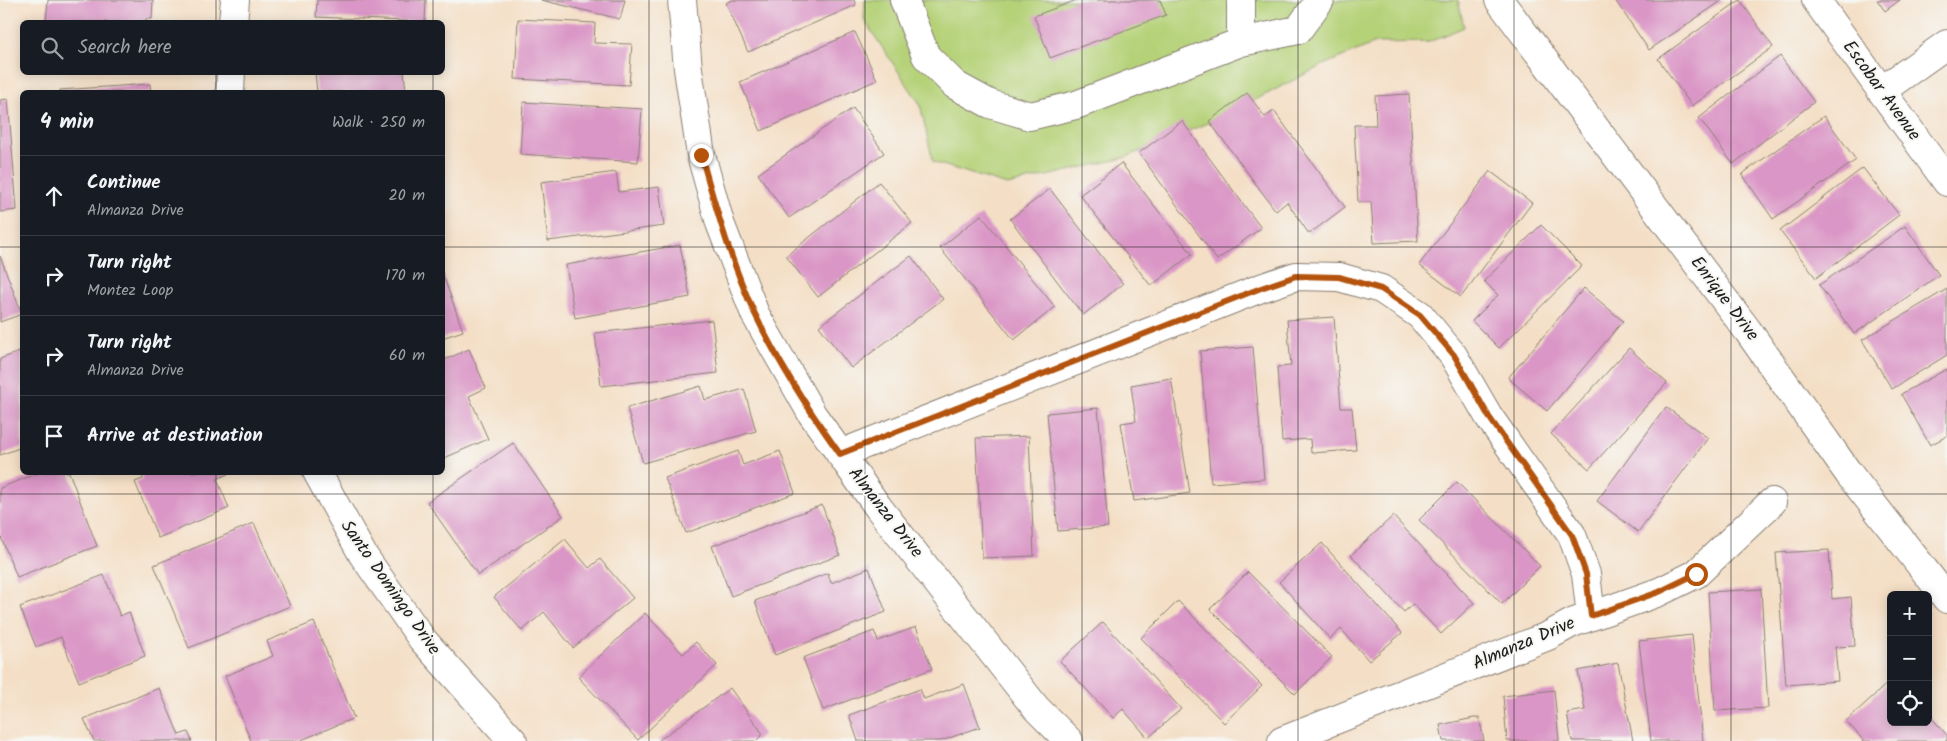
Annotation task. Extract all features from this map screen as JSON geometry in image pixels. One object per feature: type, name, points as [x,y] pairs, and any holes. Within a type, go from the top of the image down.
[{"type":"street","points":[[233,20],[235,0]]},
{"type":"street","name":"Almanza Drive","points":[[682,0],[688,69],[701,155],[720,223],[755,314],[812,414],[878,507],[1036,708],[1069,741]]},
{"type":"street","points":[[904,0],[926,56],[955,85],[990,104],[1030,116],[1076,105],[1241,42],[1298,30],[1320,0]]},
{"type":"street","points":[[1241,0],[1241,42]]},
{"type":"street","name":"Enrique Drive","points":[[1500,0],[1748,331],[1849,474],[1947,599]]},
{"type":"street","name":"Escobar Avenue","points":[[1816,0],[1947,182]]},
{"type":"street","points":[[1881,91],[1947,44]]},
{"type":"street","points":[[230,90],[231,75]]},
{"type":"street","points":[[840,454],[1261,288],[1296,276],[1339,277],[1381,289],[1420,315],[1454,355],[1489,417],[1572,535],[1586,574],[1591,616]]},
{"type":"street","name":"Santo Domingo Drive","points":[[319,475],[363,555],[422,639],[508,740]]},
{"type":"street","name":"Almanza Drive","points":[[1282,741],[1548,636],[1591,616],[1659,592],[1696,574],[1772,502]]},
{"type":"green space","points":[[865,0],[1458,0],[1464,27],[1429,42],[1375,43],[1321,66],[1224,116],[1124,158],[1007,185],[933,162],[920,104],[864,20]]},
{"type":"building","points":[[48,0],[153,0],[152,19],[46,20]]},
{"type":"building","points":[[317,0],[426,0],[425,20],[316,17]]},
{"type":"building","points":[[541,0],[625,0],[620,19]]},
{"type":"building","points":[[732,0],[854,0],[856,5],[748,52],[726,3]]},
{"type":"building","points":[[1077,0],[1160,0],[1166,15],[1050,58],[1034,16]]},
{"type":"building","points":[[1615,0],[1723,0],[1649,50]]},
{"type":"building","points":[[1740,0],[1773,47],[1692,106],[1658,59]]},
{"type":"building","points":[[1877,0],[1900,0],[1885,11]]},
{"type":"building","points":[[518,19],[595,23],[594,43],[632,44],[629,85],[515,79]]},
{"type":"building","points":[[855,32],[877,80],[761,131],[740,82]]},
{"type":"building","points":[[1780,56],[1814,102],[1733,164],[1699,118]]},
{"type":"building","points":[[315,75],[404,75],[406,90],[317,90]]},
{"type":"building","points":[[150,84],[151,90],[60,90]]},
{"type":"building","points":[[1247,93],[1265,117],[1274,111],[1345,207],[1309,234],[1287,202],[1276,211],[1209,121]]},
{"type":"building","points":[[1409,94],[1418,241],[1374,243],[1371,202],[1358,202],[1354,125],[1376,125],[1375,96]]},
{"type":"building","points":[[8,99],[17,210],[0,212],[0,100]]},
{"type":"building","points":[[523,102],[642,109],[638,162],[520,154]]},
{"type":"building","points":[[853,108],[884,153],[789,218],[758,174]]},
{"type":"building","points":[[1824,116],[1856,160],[1773,219],[1742,174]]},
{"type":"building","points":[[1182,121],[1261,228],[1217,260],[1139,153]]},
{"type":"building","points":[[1121,163],[1192,254],[1151,286],[1080,195]]},
{"type":"building","points":[[1863,168],[1899,215],[1816,278],[1780,231]]},
{"type":"building","points":[[1490,171],[1532,203],[1461,297],[1419,265]]},
{"type":"building","points":[[616,172],[619,192],[659,187],[664,226],[548,241],[541,182]]},
{"type":"building","points":[[879,182],[912,223],[818,297],[786,256]]},
{"type":"building","points":[[1050,189],[1123,284],[1083,315],[1010,219]]},
{"type":"building","points":[[981,215],[1055,307],[1014,340],[940,248]]},
{"type":"building","points":[[1541,225],[1582,266],[1499,348],[1472,321],[1498,295],[1484,281]]},
{"type":"building","points":[[1905,226],[1939,275],[1854,334],[1819,285]]},
{"type":"building","points":[[680,245],[690,297],[575,318],[566,265]]},
{"type":"building","points":[[0,256],[20,309],[20,315],[0,322]]},
{"type":"building","points":[[911,256],[943,299],[851,368],[819,326]]},
{"type":"building","points":[[445,280],[463,331],[445,337]]},
{"type":"building","points":[[1584,288],[1623,321],[1547,411],[1508,378]]},
{"type":"building","points":[[1947,289],[1947,355],[1892,389],[1862,340]]},
{"type":"building","points":[[1334,317],[1341,408],[1352,408],[1356,450],[1311,453],[1310,439],[1282,441],[1277,367],[1291,366],[1287,320]]},
{"type":"building","points":[[712,320],[718,373],[601,386],[595,333]]},
{"type":"building","points":[[1253,347],[1264,479],[1211,483],[1200,351]]},
{"type":"building","points":[[1629,348],[1667,383],[1589,469],[1551,434]]},
{"type":"building","points":[[469,349],[486,388],[469,396],[488,439],[445,458],[445,360]]},
{"type":"building","points":[[20,352],[20,448],[0,455],[0,359]]},
{"type":"building","points":[[1947,369],[1947,436],[1930,445],[1901,394]]},
{"type":"building","points":[[1171,378],[1190,493],[1134,501],[1121,423],[1136,421],[1131,385]]},
{"type":"building","points":[[701,386],[705,400],[744,389],[756,431],[643,463],[627,408]]},
{"type":"building","points":[[1666,407],[1708,438],[1638,532],[1597,501]]},
{"type":"building","points":[[1098,408],[1108,527],[1058,531],[1047,413]]},
{"type":"building","points":[[1029,436],[1034,556],[982,558],[976,438]]},
{"type":"building","points":[[513,443],[563,516],[478,575],[427,502]]},
{"type":"building","points":[[738,451],[743,465],[780,451],[795,493],[686,533],[665,478]]},
{"type":"building","points":[[33,475],[70,475],[97,546],[17,577],[0,535],[0,488]]},
{"type":"building","points":[[142,475],[226,475],[217,479],[229,508],[158,538],[135,482],[143,479]]},
{"type":"building","points":[[1457,482],[1540,566],[1502,604],[1419,520]]},
{"type":"building","points":[[822,505],[840,555],[731,596],[712,546]]},
{"type":"building","points":[[1393,516],[1474,603],[1441,634],[1413,604],[1404,612],[1351,555]]},
{"type":"building","points":[[254,523],[290,606],[189,648],[154,565]]},
{"type":"building","points":[[565,539],[589,568],[600,559],[633,598],[573,648],[544,612],[522,631],[494,597]]},
{"type":"building","points":[[1322,543],[1402,633],[1369,661],[1341,629],[1330,639],[1279,582]]},
{"type":"building","points":[[1829,550],[1832,599],[1851,597],[1855,646],[1835,647],[1838,681],[1786,685],[1776,553]]},
{"type":"building","points":[[869,568],[886,612],[775,655],[755,601],[828,573],[831,583]]},
{"type":"building","points":[[1248,572],[1332,657],[1295,694],[1210,609]]},
{"type":"building","points":[[104,575],[120,616],[129,612],[145,656],[79,682],[61,637],[36,647],[20,607]]},
{"type":"building","points":[[1761,589],[1768,708],[1715,711],[1708,592]]},
{"type":"building","points":[[1178,601],[1262,686],[1224,723],[1141,638]]},
{"type":"building","points":[[645,613],[683,654],[696,642],[717,665],[638,740],[578,677]]},
{"type":"building","points":[[314,622],[354,718],[299,741],[251,741],[225,676],[273,656],[267,641]]},
{"type":"building","points":[[1103,622],[1181,709],[1148,738],[1123,709],[1113,718],[1060,661]]},
{"type":"building","points":[[916,627],[932,669],[823,710],[803,658],[874,631],[878,641]]},
{"type":"building","points":[[1692,635],[1703,741],[1651,741],[1639,641]]},
{"type":"building","points":[[1618,663],[1633,741],[1572,741],[1567,713],[1585,710],[1578,671]]},
{"type":"building","points":[[964,684],[980,727],[941,741],[858,741],[849,715],[920,689],[924,699]]},
{"type":"building","points":[[1887,684],[1887,726],[1932,726],[1932,718],[1947,735],[1947,741],[1864,741],[1846,721]]},
{"type":"building","points":[[159,688],[179,735],[188,732],[192,741],[94,741],[84,719]]},
{"type":"building","points":[[730,688],[763,734],[756,741],[658,741]]},
{"type":"building","points":[[1554,690],[1559,741],[1507,741],[1503,696]]},
{"type":"building","points":[[1479,717],[1484,741],[1443,741],[1440,725]]},
{"type":"route","points":[[701,155],[720,223],[755,314],[812,414],[840,454],[1261,288],[1296,276],[1339,277],[1381,289],[1420,315],[1454,355],[1489,417],[1572,535],[1586,574],[1591,616],[1620,604],[1659,592],[1696,574]]}]
